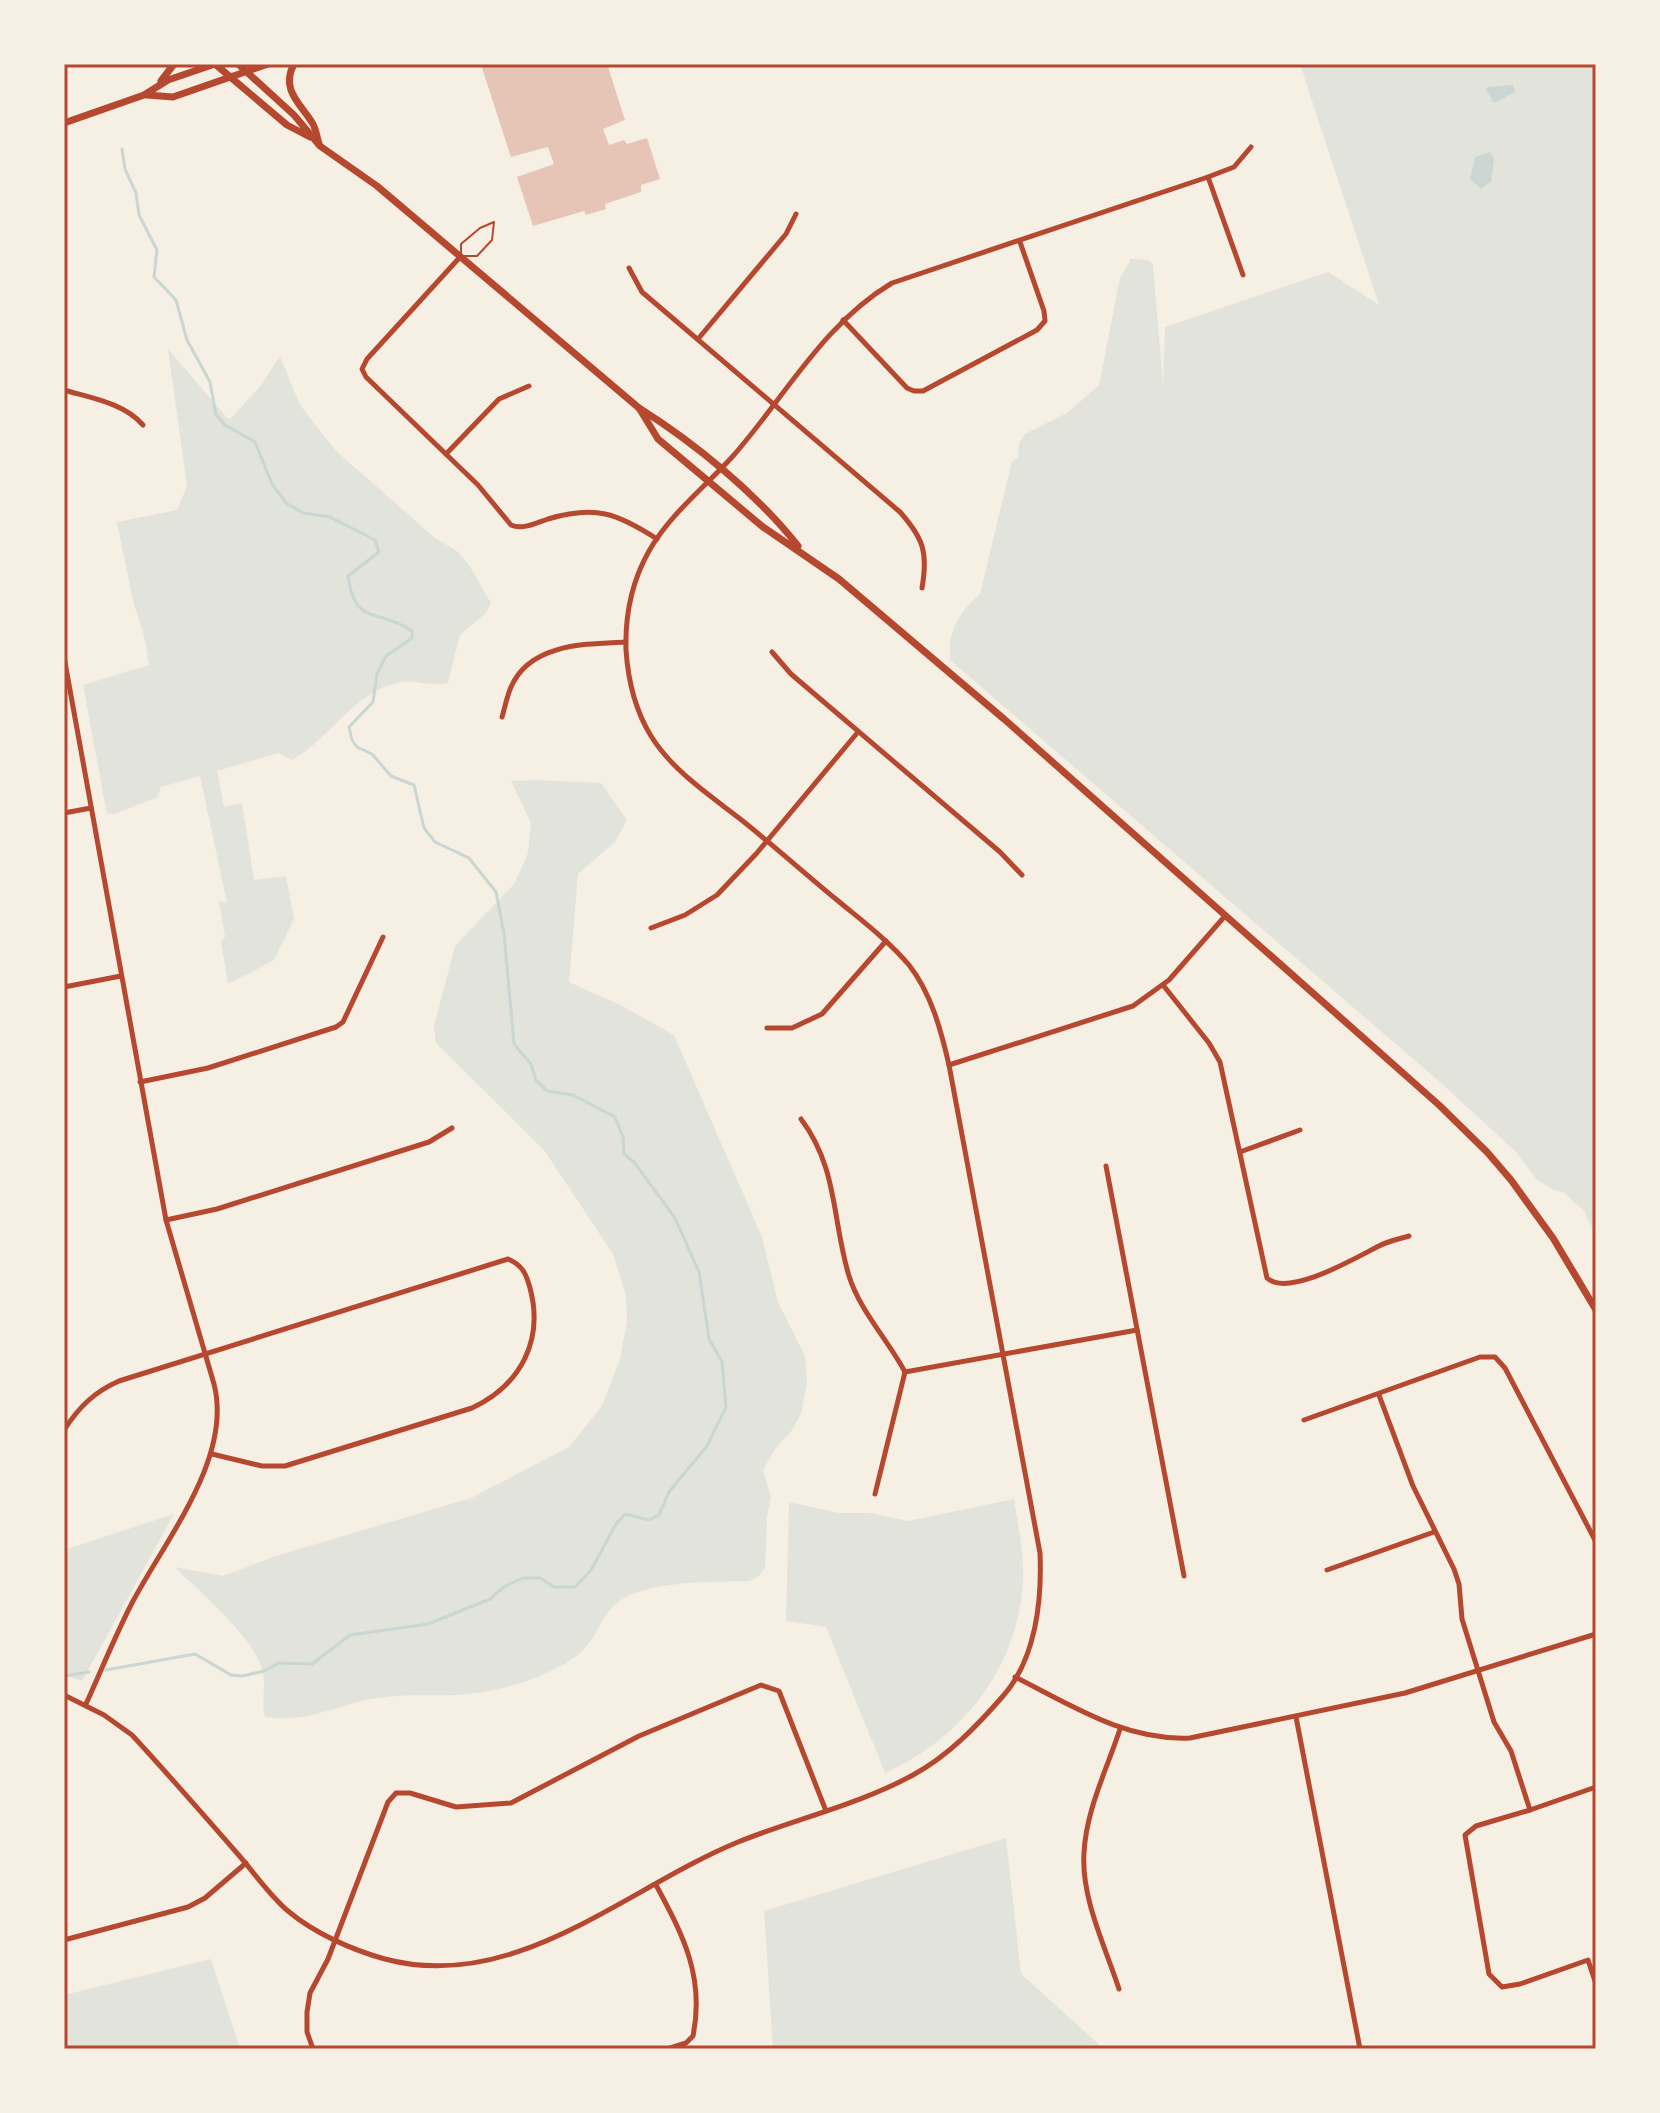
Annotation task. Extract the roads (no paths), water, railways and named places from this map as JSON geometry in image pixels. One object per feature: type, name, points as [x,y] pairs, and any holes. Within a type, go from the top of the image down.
[{"type":"main road","points":[[127,101],[164,79],[174,64]]},
{"type":"main road","points":[[64,123],[144,95],[168,80],[215,64],[287,125],[312,138]]},
{"type":"main road","points":[[238,64],[294,115],[320,146],[377,186],[639,408],[670,427],[774,515],[803,552]]},
{"type":"main road","points":[[144,95],[173,97],[268,64]]},
{"type":"main road","points":[[294,64],[289,77],[291,92],[314,126],[320,146]]},
{"type":"main road","points":[[639,408],[658,439],[763,527],[839,579],[1004,719],[1439,1105],[1487,1152],[1542,1222],[1596,1310]]},
{"type":"street","points":[[64,1695],[86,1704],[132,1735],[288,1911],[335,1939],[387,1960],[463,1964],[504,1957],[543,1944],[737,1842],[826,1811],[914,1775],[957,1745],[1006,1694],[1034,1628],[1040,1571],[1035,1526],[949,1065],[933,1008],[910,967],[886,941],[674,765],[652,738],[637,709],[628,669],[627,618],[635,583],[657,539],[843,320],[872,295],[892,283],[1234,167],[1251,147]]},
{"type":"street","points":[[1208,177],[1243,275]]},
{"type":"street","points":[[698,339],[786,234],[796,214]]},
{"type":"street","points":[[843,320],[907,388],[923,391],[1037,330],[1045,321],[1020,242]]},
{"type":"street","points":[[461,256],[367,359],[362,369],[366,377],[478,485],[511,525],[523,527],[567,514],[592,511],[619,517],[657,539]]},
{"type":"street","points":[[629,268],[642,292],[909,522],[923,546],[926,565],[922,588]]},
{"type":"street","points":[[446,454],[499,399],[529,386]]},
{"type":"street","points":[[64,390],[125,410],[143,425]]},
{"type":"street","points":[[502,717],[512,684],[528,664],[557,649],[626,642]]},
{"type":"street","points":[[772,652],[791,674],[1000,852],[1022,875]]},
{"type":"street","points":[[64,657],[166,1220],[218,1398],[218,1422],[212,1454],[131,1605],[86,1704]]},
{"type":"street","points":[[651,928],[685,915],[717,895],[767,841],[858,732]]},
{"type":"street","points":[[64,813],[91,808]]},
{"type":"street","points":[[949,1065],[1127,1009],[1163,985],[1225,916]]},
{"type":"street","points":[[140,1082],[208,1068],[336,1027],[343,1022],[383,937]]},
{"type":"street","points":[[767,1028],[792,1028],[822,1014],[886,941]]},
{"type":"street","points":[[64,987],[121,976]]},
{"type":"street","points":[[1163,985],[1209,1043],[1220,1062],[1267,1278],[1281,1284],[1329,1272],[1382,1244],[1409,1236]]},
{"type":"street","points":[[801,1119],[817,1141],[826,1167],[845,1262],[856,1294],[905,1372],[875,1494]]},
{"type":"street","points":[[166,1220],[217,1209],[429,1142],[452,1128]]},
{"type":"street","points":[[1240,1152],[1300,1130]]},
{"type":"street","points":[[1106,1166],[1184,1576]]},
{"type":"street","points":[[64,1430],[84,1403],[105,1387],[508,1259],[524,1270],[535,1321],[530,1348],[514,1378],[490,1400],[285,1466],[262,1466],[212,1454]]},
{"type":"street","points":[[905,1372],[1137,1330]]},
{"type":"street","points":[[1304,1420],[1480,1357],[1495,1357],[1505,1368],[1596,1542]]},
{"type":"street","points":[[1379,1395],[1413,1486],[1459,1584],[1462,1619],[1494,1722],[1511,1751],[1530,1810]]},
{"type":"street","points":[[1327,1570],[1434,1532]]},
{"type":"street","points":[[1015,1677],[1120,1729],[1155,1737],[1190,1738],[1405,1693],[1596,1634]]},
{"type":"street","points":[[313,2049],[307,2032],[310,1993],[335,1939],[388,1802],[396,1793],[410,1793],[456,1807],[511,1803],[639,1736],[761,1685],[779,1691],[826,1811]]},
{"type":"street","points":[[1296,1717],[1360,2049]]},
{"type":"street","points":[[1119,1989],[1092,1906],[1083,1855],[1090,1816],[1120,1729]]},
{"type":"street","points":[[1596,1787],[1476,1826],[1465,1835],[1489,1974],[1502,1987],[1520,1984],[1596,1957]]},
{"type":"street","points":[[64,1940],[188,1907],[205,1898],[246,1863]]},
{"type":"street","points":[[656,1885],[687,1946],[694,1973],[693,2036],[686,2043],[667,2049]]},
{"type":"street","points":[[1588,1960],[1596,1984]]},
{"type":"lane","points":[[494,222],[492,240],[477,256],[461,256],[461,244],[480,228],[494,222]]},
{"type":"waterway","points":[[106,1670],[195,1654],[231,1675],[242,1676],[264,1671],[279,1663],[312,1664],[350,1635],[428,1624],[490,1599],[505,1586],[523,1578],[540,1578],[554,1587],[575,1587],[591,1570],[616,1524],[625,1514],[649,1520],[659,1515],[669,1492],[707,1446],[726,1407],[722,1362],[709,1339],[699,1272],[675,1218],[634,1162],[624,1154],[623,1137],[615,1117],[573,1095],[547,1091],[536,1080],[531,1064],[514,1044],[504,934],[496,892],[469,858],[435,842],[424,828],[414,785],[391,776],[372,754],[357,747],[352,740],[349,727],[373,702],[377,674],[386,656],[412,638],[412,631],[400,624],[362,610],[351,592],[348,576],[379,552],[375,540],[330,517],[303,513],[286,503],[272,484],[255,442],[225,425],[216,415],[210,382],[187,340],[176,300],[154,277],[157,250],[139,215],[136,193],[125,169],[122,149]]},
{"type":"waterway","points":[[64,1676],[89,1672]]}]
